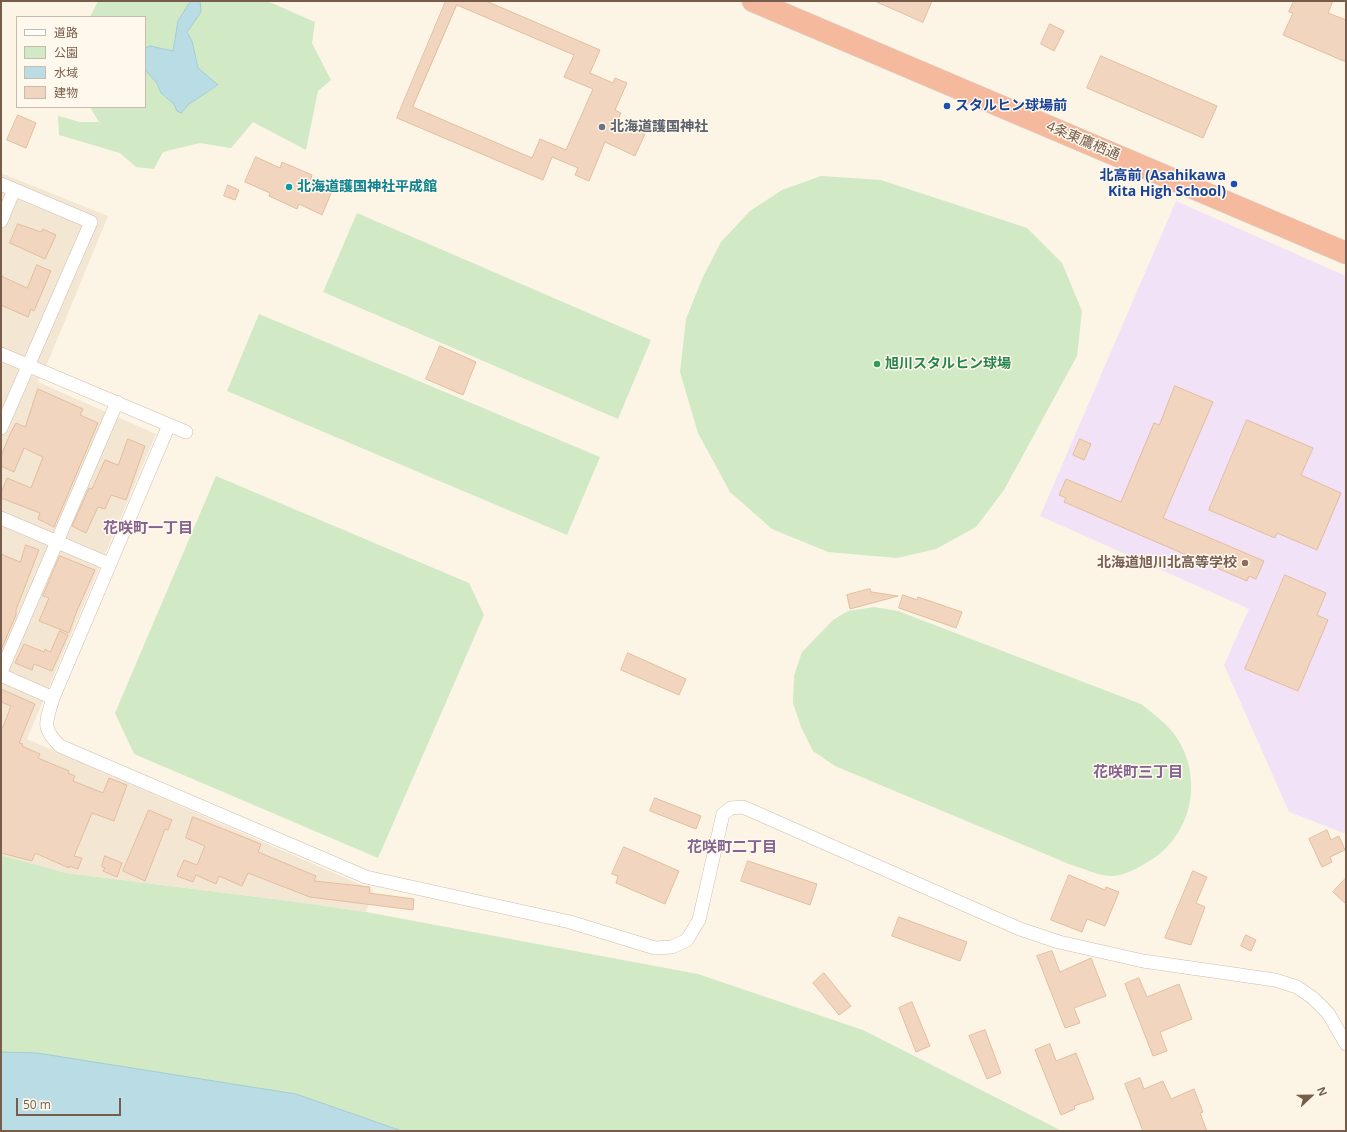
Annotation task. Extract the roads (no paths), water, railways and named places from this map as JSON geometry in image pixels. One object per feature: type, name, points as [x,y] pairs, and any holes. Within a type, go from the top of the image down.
[{"type":"highway","name":"4条東鷹栖通","points":[[753,1],[1346,253]]},
{"type":"street","points":[[1,184],[91,222],[1,428]]},
{"type":"street","points":[[1,220],[14,190]]},
{"type":"street","points":[[1,354],[28,367],[117,402],[186,432]]},
{"type":"street","points":[[53,698],[1,674],[56,541],[117,402]]},
{"type":"street","points":[[169,425],[53,698],[46,723],[48,734],[60,746],[366,877],[570,922],[655,948],[672,947],[687,940],[699,920],[724,814],[731,808],[743,807],[883,870],[1033,933],[1060,942],[1143,961],[1275,980],[1297,987],[1313,998],[1328,1012],[1346,1044]]},
{"type":"street","points":[[1,518],[110,564]]},
{"type":"water","points":[[191,1],[200,1],[201,12],[187,32],[192,41],[198,68],[218,85],[189,104],[181,113],[177,111],[174,104],[161,93],[157,83],[146,71],[146,48],[150,46],[173,51],[178,21]]},
{"type":"water","points":[[1,1052],[37,1053],[296,1094],[402,1131],[1,1131]]},
{"type":"place","name":"スタルヒン球場前","points":[[947,106]]},
{"type":"place","name":"北海道護国神社","points":[[602,127]]},
{"type":"place","name":"北高前 (Asahikawa Kita High School)","points":[[1234,184]]},
{"type":"place","name":"北海道護国神社平成館","points":[[289,187]]},
{"type":"place","name":"旭川スタルヒン球場","points":[[877,364]]},
{"type":"place","name":"北海道旭川北高等学校","points":[[1245,563]]},
{"type":"district","name":"花咲町一丁目","points":[[148,529]]},
{"type":"district","name":"花咲町三丁目","points":[[1138,773]]},
{"type":"district","name":"花咲町二丁目","points":[[732,848]]}]
